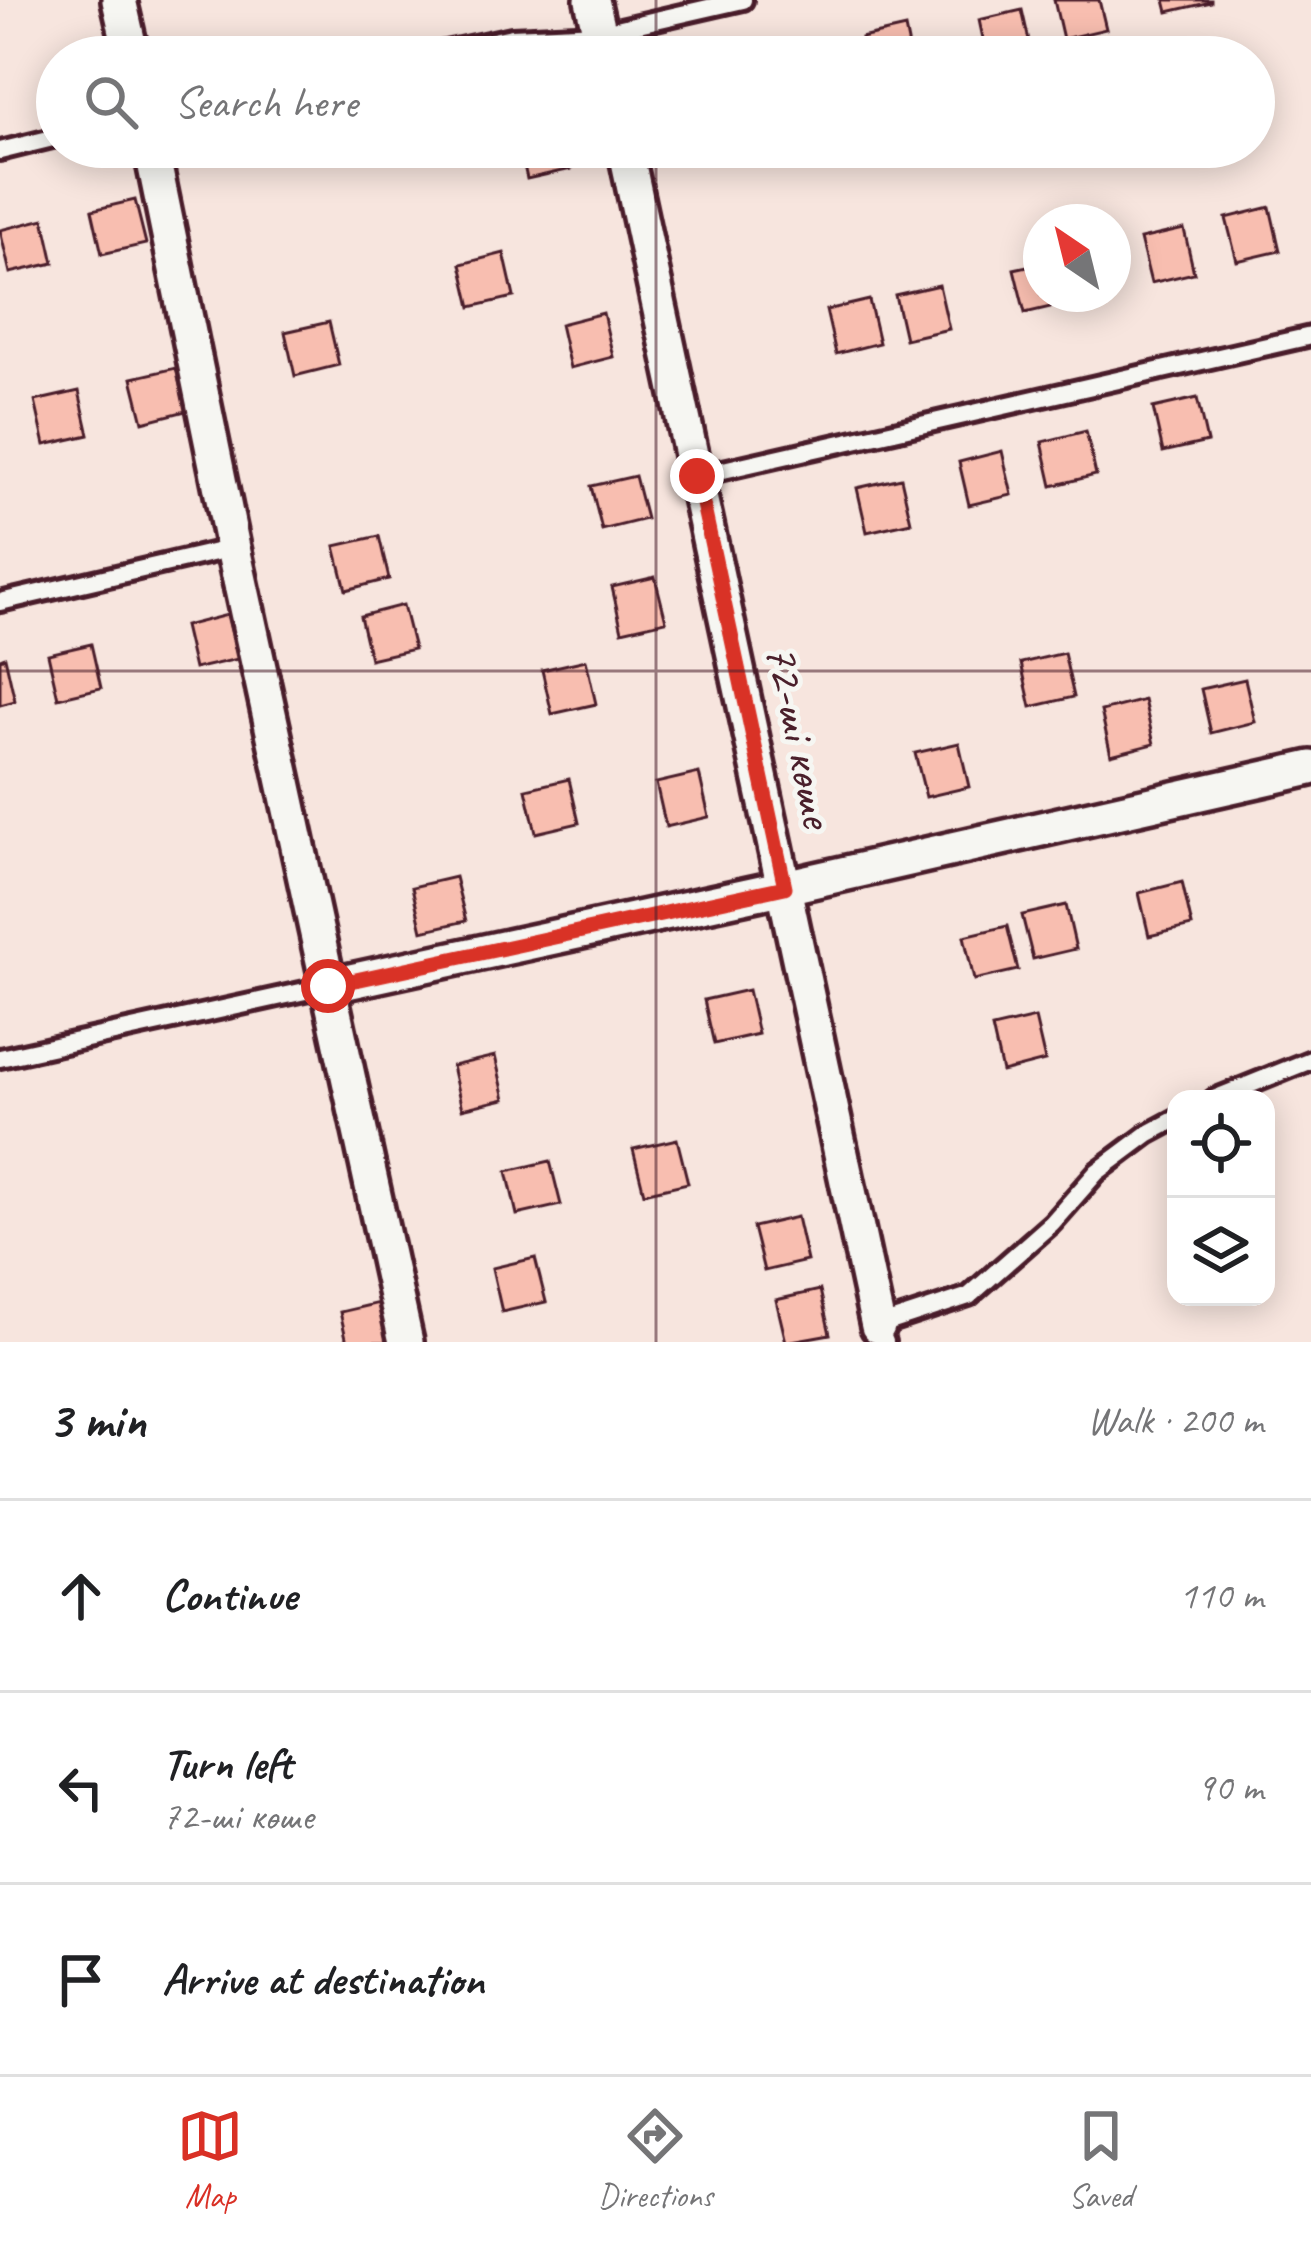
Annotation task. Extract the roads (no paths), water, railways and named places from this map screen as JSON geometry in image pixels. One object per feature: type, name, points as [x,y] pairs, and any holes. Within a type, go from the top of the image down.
[{"type":"street","points":[[119,0],[127,36]]},
{"type":"street","points":[[155,168],[406,1342]]},
{"type":"street","name":"72-ші көше","points":[[630,168],[882,1334]]},
{"type":"street","points":[[328,986],[1311,768]]},
{"type":"lane","points":[[524,36],[599,30],[743,0]]},
{"type":"lane","points":[[0,151],[36,142]]},
{"type":"lane","points":[[697,476],[1311,336]]},
{"type":"lane","points":[[0,602],[233,548]]},
{"type":"lane","points":[[0,1058],[328,986]]},
{"type":"lane","points":[[1236,1090],[1311,1060]]},
{"type":"lane","points":[[882,1334],[969,1296],[1052,1223],[1097,1172],[1167,1124]]}]
